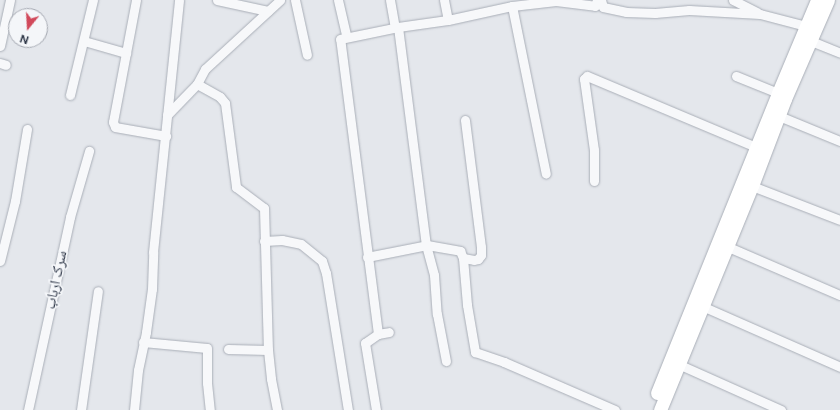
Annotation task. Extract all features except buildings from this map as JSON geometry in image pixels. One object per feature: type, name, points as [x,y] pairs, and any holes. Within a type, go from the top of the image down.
[{"type":"main road","points":[[650,410],[778,92],[817,0]]},
{"type":"main road","points":[[660,410],[726,246],[752,186],[779,116],[828,0]]},
{"type":"street","points":[[70,95],[93,0]]},
{"type":"street","points":[[136,0],[113,122],[116,127],[166,136]]},
{"type":"street","points":[[134,410],[152,289],[153,252],[179,0]]},
{"type":"street","points":[[217,0],[268,11]]},
{"type":"street","points":[[168,115],[198,84],[205,69],[280,0]]},
{"type":"street","points":[[295,0],[307,55]]},
{"type":"street","points":[[338,0],[346,36]]},
{"type":"street","points":[[390,0],[396,27],[427,245],[434,275],[438,314],[446,361]]},
{"type":"street","points":[[444,0],[448,20]]},
{"type":"street","points":[[378,334],[340,39],[346,36],[448,20],[512,6],[556,1],[595,6],[597,0]]},
{"type":"street","points":[[602,0],[603,7],[626,12],[655,13],[689,10],[760,14],[806,26]]},
{"type":"street","points":[[733,0],[760,14]]},
{"type":"street","points":[[0,2],[10,2],[0,46]]},
{"type":"street","points":[[512,6],[546,174]]},
{"type":"street","points":[[811,40],[840,53]]},
{"type":"street","points":[[84,41],[126,53]]},
{"type":"street","points":[[594,180],[594,150],[584,79],[587,76],[756,147]]},
{"type":"street","points":[[736,76],[778,92]]},
{"type":"street","points":[[198,84],[220,97],[225,103],[236,187],[264,208],[266,235],[264,241],[268,350],[271,379],[277,410]]},
{"type":"street","points":[[779,116],[840,141]]},
{"type":"street","points":[[463,258],[474,260],[481,256],[465,120]]},
{"type":"street","points":[[0,261],[15,201],[27,129]]},
{"type":"street","name":"سرک ارباب","points":[[28,410],[70,216],[89,151]]},
{"type":"street","points":[[752,186],[840,220]]},
{"type":"street","points":[[264,241],[282,240],[301,244],[322,261],[326,273],[348,410]]},
{"type":"street","points":[[367,256],[427,245],[460,251],[463,258],[466,305],[475,352],[504,362],[615,410]]},
{"type":"street","points":[[726,246],[840,295]]},
{"type":"street","points":[[81,410],[98,291]]},
{"type":"street","points":[[702,306],[840,367]]},
{"type":"street","points":[[376,410],[365,342],[378,334],[389,332]]},
{"type":"street","points":[[144,342],[207,348],[207,383],[210,410]]},
{"type":"street","points":[[228,349],[268,350]]},
{"type":"street","points":[[678,364],[781,410]]}]
